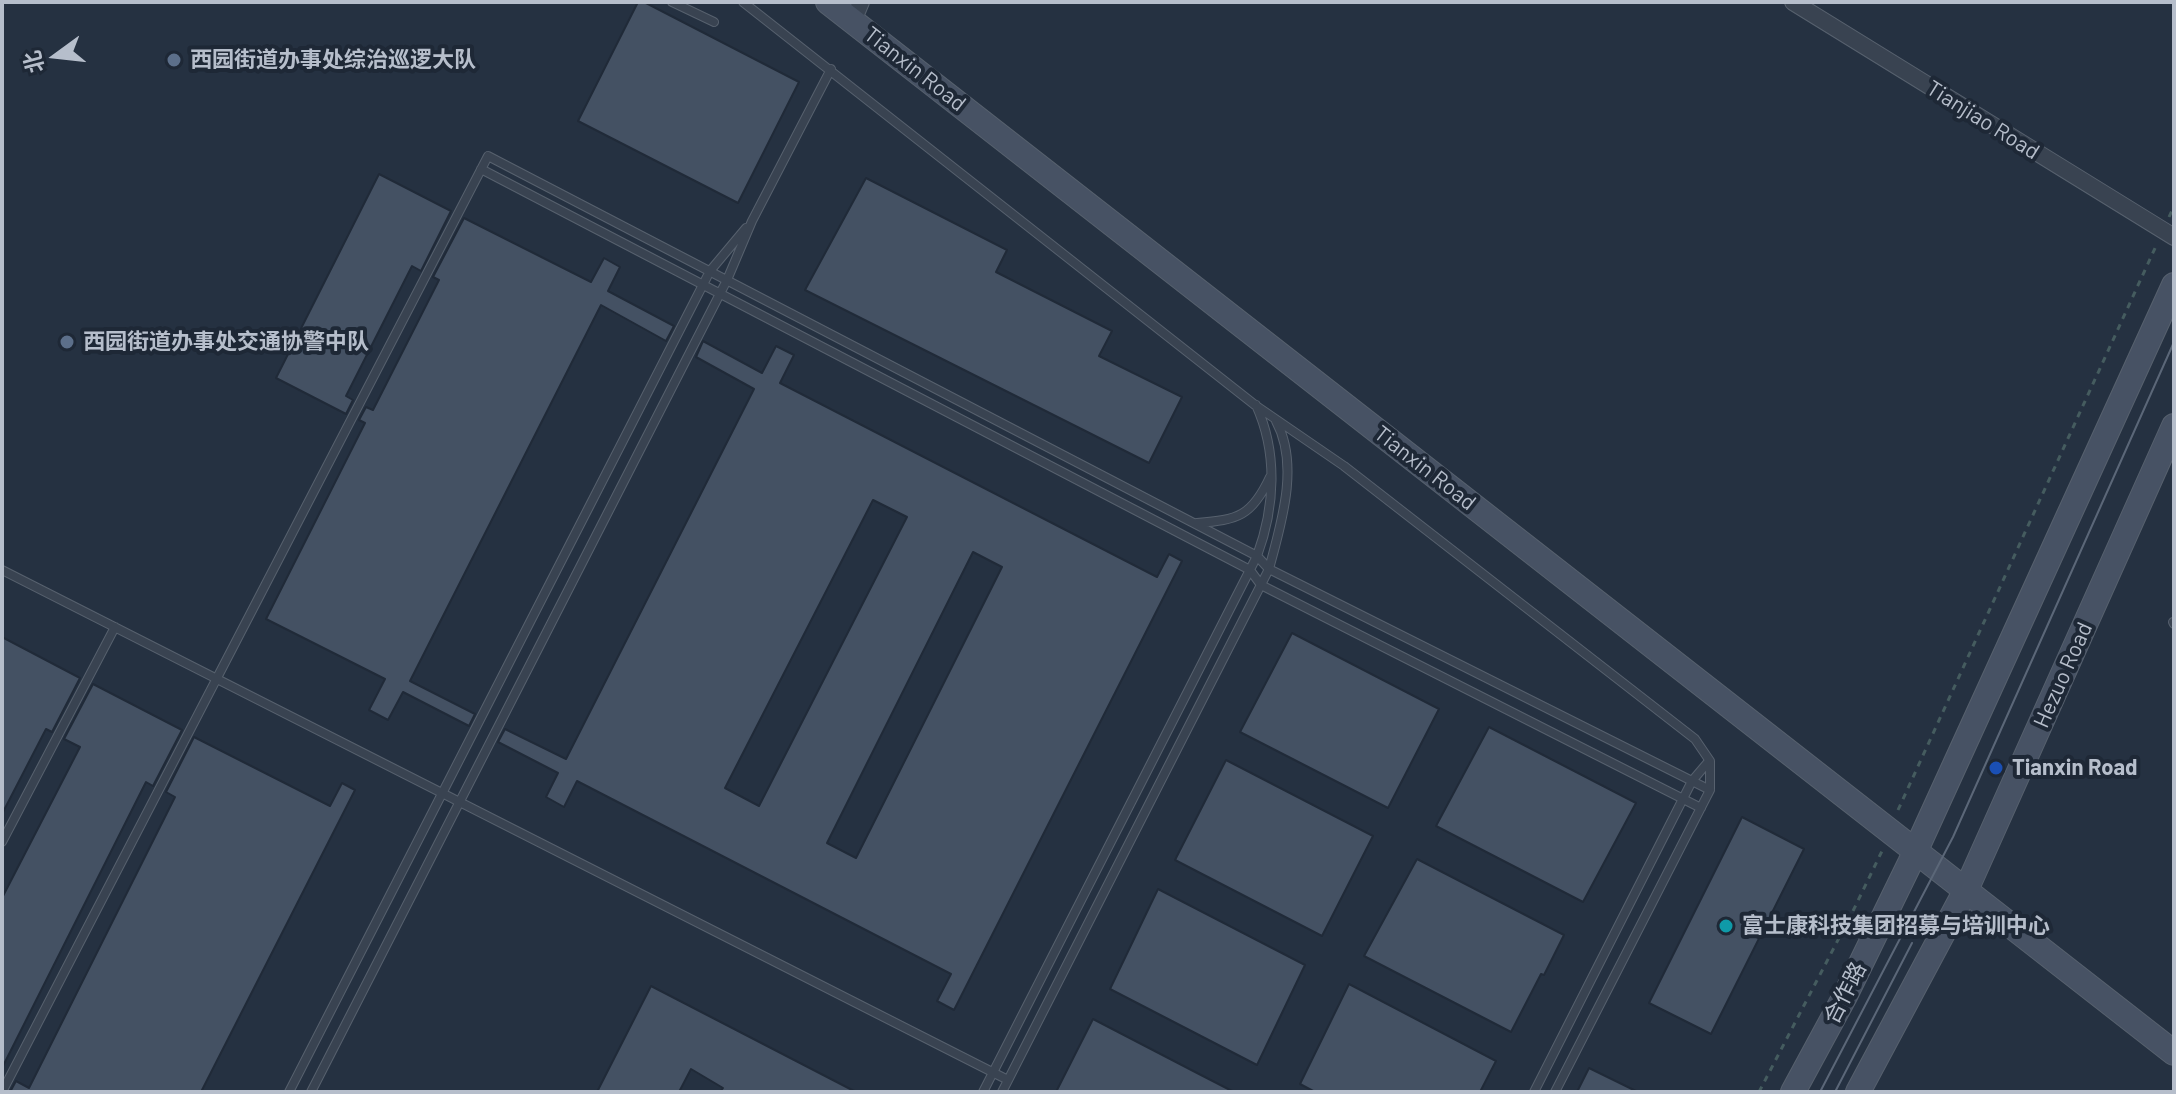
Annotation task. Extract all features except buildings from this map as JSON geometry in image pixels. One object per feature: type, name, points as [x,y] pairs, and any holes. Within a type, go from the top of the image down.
[{"type":"street","name":"Tianxin Road","points":[[828,2],[857,12],[2174,1053]]},
{"type":"street","name":"Tianjiao Road","points":[[1793,2],[2169,234]]},
{"type":"street","points":[[1914,850],[2174,285]]},
{"type":"street","name":"Hezuo Road","points":[[1858,1092],[1966,890],[2174,426]]},
{"type":"street","name":"合作路","points":[[1793,1092],[1845,996],[1914,850]]},
{"type":"lane","points":[[672,2],[714,22]]},
{"type":"lane","points":[[743,2],[1275,419],[1282,433],[1286,452],[1283,514],[1269,569],[1002,1092]]},
{"type":"lane","points":[[311,1092],[721,293],[752,221],[831,69]]},
{"type":"lane","points":[[2,1092],[488,156],[1257,556],[1269,569],[1710,790]]},
{"type":"lane","points":[[481,169],[1250,570],[1261,585],[1701,808]]},
{"type":"lane","points":[[289,1092],[703,284],[710,271],[752,221]]},
{"type":"lane","points":[[983,1092],[1257,556],[1267,523],[1272,473],[1266,426],[1255,405]]},
{"type":"lane","points":[[1255,405],[1344,466],[1670,719],[1695,739],[1710,761],[1710,790],[1555,1092]]},
{"type":"lane","points":[[1194,523],[1236,518],[1252,509],[1272,473]]},
{"type":"lane","points":[[2,570],[1008,1080]]},
{"type":"lane","points":[[2,842],[115,627]]},
{"type":"lane","points":[[1534,1092],[1692,781],[1710,761]]},
{"type":"path","points":[[1759,1092],[1852,913],[2169,234],[2174,206]]},
{"type":"tram line","points":[[1820,1092],[1953,837],[2174,342]]},
{"type":"tram line","points":[[1835,1092],[1912,943]]},
{"type":"place","name":"西园街道办事处综治巡逻大队","points":[[174,60]]},
{"type":"place","name":"西园街道办事处交通协警中队","points":[[67,342]]},
{"type":"place","name":"Tianxin Road","points":[[1996,768]]},
{"type":"place","name":"富士康科技集团招募与培训中心","points":[[1726,926]]}]
